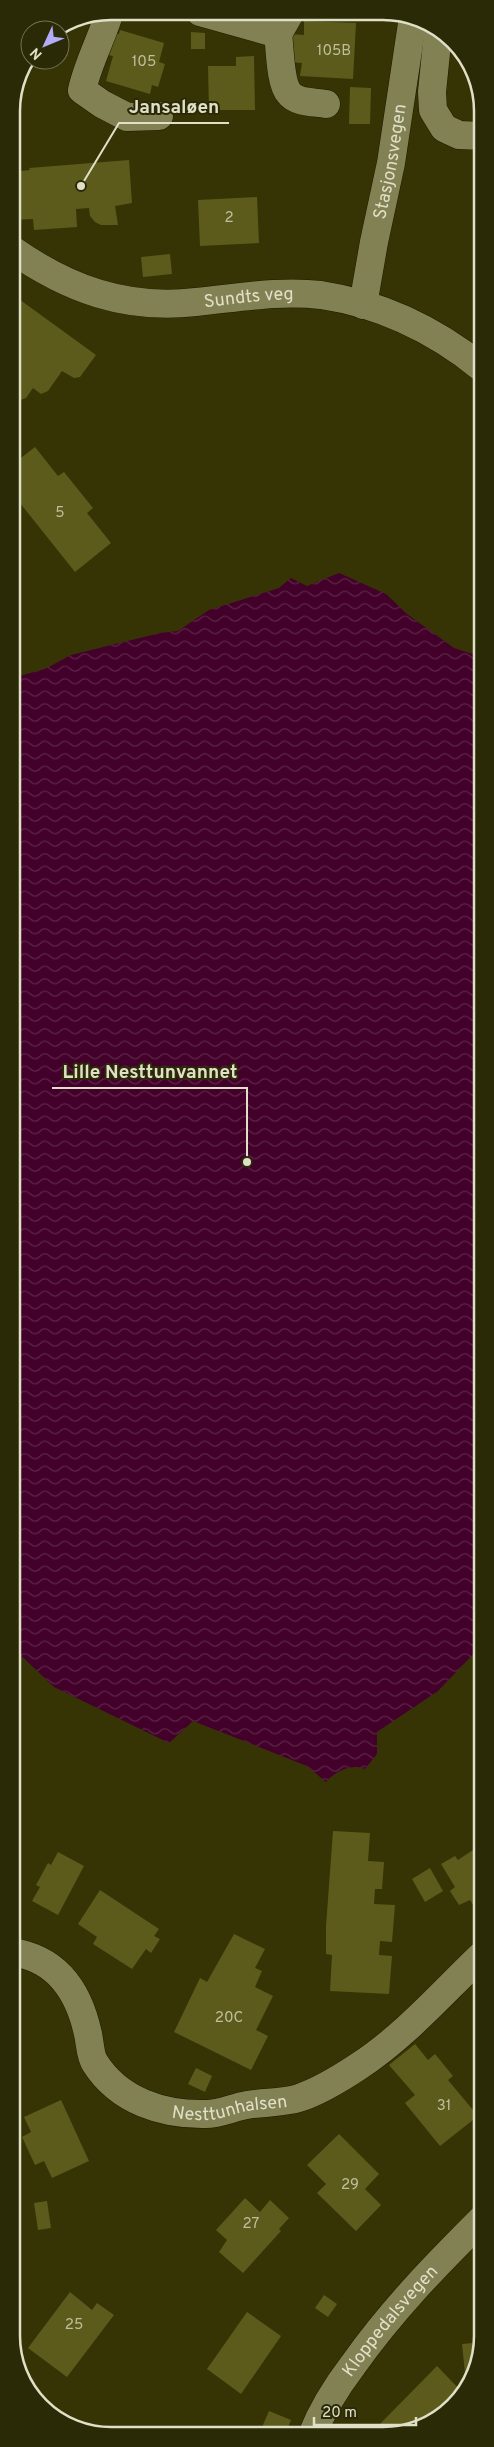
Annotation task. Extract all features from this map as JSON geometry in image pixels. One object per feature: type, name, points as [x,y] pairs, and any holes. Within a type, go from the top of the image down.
[{"type":"street","points":[[106,20],[86,73],[82,90],[102,104],[127,116],[159,116]]},
{"type":"street","points":[[256,20],[284,24],[284,79],[288,93],[297,99],[326,104]]},
{"type":"street","name":"Stasjonsvegen","points":[[364,305],[374,242],[391,163],[412,25]]},
{"type":"street","points":[[437,39],[432,92],[433,110],[444,128],[460,135],[474,136]]},
{"type":"street","name":"Sundts veg","points":[[20,255],[32,264],[70,285],[110,298],[134,302],[151,304],[195,303],[248,295],[281,294],[321,296],[364,305],[405,319],[453,345],[474,362]]},
{"type":"street","name":"Nesttunhalsen","points":[[20,1953],[48,1965],[71,1986],[80,2003],[94,2062],[122,2092],[140,2103],[167,2112],[208,2114],[245,2105],[299,2098],[330,2084],[360,2066],[392,2041],[474,1962]]},
{"type":"street","name":"Kloppedalsvegen","points":[[316,2427],[340,2383],[373,2336],[417,2283],[474,2226]]},
{"type":"water","points":[[339,573],[386,594],[407,614],[454,648],[474,654],[474,1653],[438,1691],[377,1732],[377,1754],[365,1769],[355,1767],[344,1769],[334,1774],[326,1782],[307,1766],[193,1721],[169,1743],[54,1687],[20,1655],[20,676],[45,669],[71,655],[160,633],[178,631],[209,610],[279,588],[291,578],[307,586]]},
{"type":"building","points":[[304,21],[356,23],[353,79],[300,76],[302,63],[288,62],[290,34],[304,35]]},
{"type":"building","points":[[120,30],[164,43],[159,62],[165,64],[158,87],[152,85],[150,94],[106,81],[113,56],[108,55],[114,33],[119,34]]},
{"type":"building","points":[[191,32],[205,33],[205,49],[191,49]]},
{"type":"building","points":[[254,56],[255,110],[209,110],[208,66],[236,66],[236,57]]},
{"type":"building","points":[[350,87],[371,88],[370,124],[349,124]]},
{"type":"building","points":[[129,160],[132,203],[115,206],[118,225],[101,225],[95,222],[90,216],[89,208],[76,209],[77,227],[34,230],[33,219],[20,220],[20,171],[30,170],[29,168]]},
{"type":"building","points":[[257,197],[259,243],[200,246],[198,200]]},
{"type":"building","points":[[170,254],[172,274],[143,277],[141,257]]},
{"type":"building","points":[[20,300],[96,355],[80,377],[74,378],[62,371],[48,391],[41,394],[33,388],[26,398],[20,400]]},
{"type":"building","points":[[35,447],[58,476],[64,472],[93,508],[87,513],[111,543],[75,572],[20,503],[20,459]]},
{"type":"building","points":[[333,1831],[370,1833],[368,1861],[384,1862],[382,1889],[375,1889],[374,1904],[395,1905],[392,1942],[380,1941],[379,1955],[392,1956],[389,1994],[330,1991],[332,1955],[326,1954],[326,1926]]},
{"type":"building","points":[[474,1849],[474,1906],[470,1900],[459,1905],[450,1891],[455,1887],[441,1864],[455,1856],[458,1860]]},
{"type":"building","points":[[58,1852],[84,1866],[58,1915],[32,1901],[40,1887],[36,1885],[48,1863],[51,1865]]},
{"type":"building","points":[[430,1868],[443,1891],[425,1902],[412,1879]]},
{"type":"building","points":[[100,1890],[159,1929],[154,1936],[160,1939],[151,1953],[146,1949],[132,1969],[93,1944],[97,1937],[78,1924]]},
{"type":"building","points":[[234,1934],[265,1949],[255,1968],[262,1971],[255,1987],[273,1996],[256,2030],[268,2036],[251,2070],[174,2032],[200,1978],[207,1982]]},
{"type":"building","points":[[415,2044],[428,2060],[435,2054],[453,2076],[448,2080],[474,2111],[474,2119],[440,2146],[405,2103],[415,2095],[389,2065]]},
{"type":"building","points":[[196,2068],[212,2076],[205,2092],[188,2084]]},
{"type":"building","points":[[61,2100],[89,2161],[52,2178],[44,2161],[35,2165],[22,2137],[31,2132],[24,2117]]},
{"type":"building","points":[[339,2134],[379,2174],[365,2189],[381,2205],[356,2231],[317,2193],[326,2184],[307,2165]]},
{"type":"building","points":[[245,2198],[260,2212],[270,2200],[289,2218],[279,2229],[281,2231],[243,2273],[219,2252],[227,2240],[216,2230]]},
{"type":"building","points":[[47,2201],[51,2228],[38,2230],[34,2203]]},
{"type":"building","points":[[70,2292],[92,2310],[97,2303],[114,2315],[67,2377],[28,2348]]},
{"type":"building","points":[[324,2295],[337,2304],[328,2317],[315,2308]]},
{"type":"building","points":[[247,2312],[281,2336],[241,2394],[207,2369]]},
{"type":"building","points":[[474,2343],[465,2375],[462,2344]]},
{"type":"building","points":[[437,2366],[458,2388],[429,2415],[401,2425],[377,2427]]},
{"type":"building","points":[[269,2411],[291,2420],[288,2427],[262,2427]]},
{"type":"place","name":"Jansaløen","points":[[81,186]]},
{"type":"place","name":"Lille Nesttunvannet","points":[[247,1162]]}]
